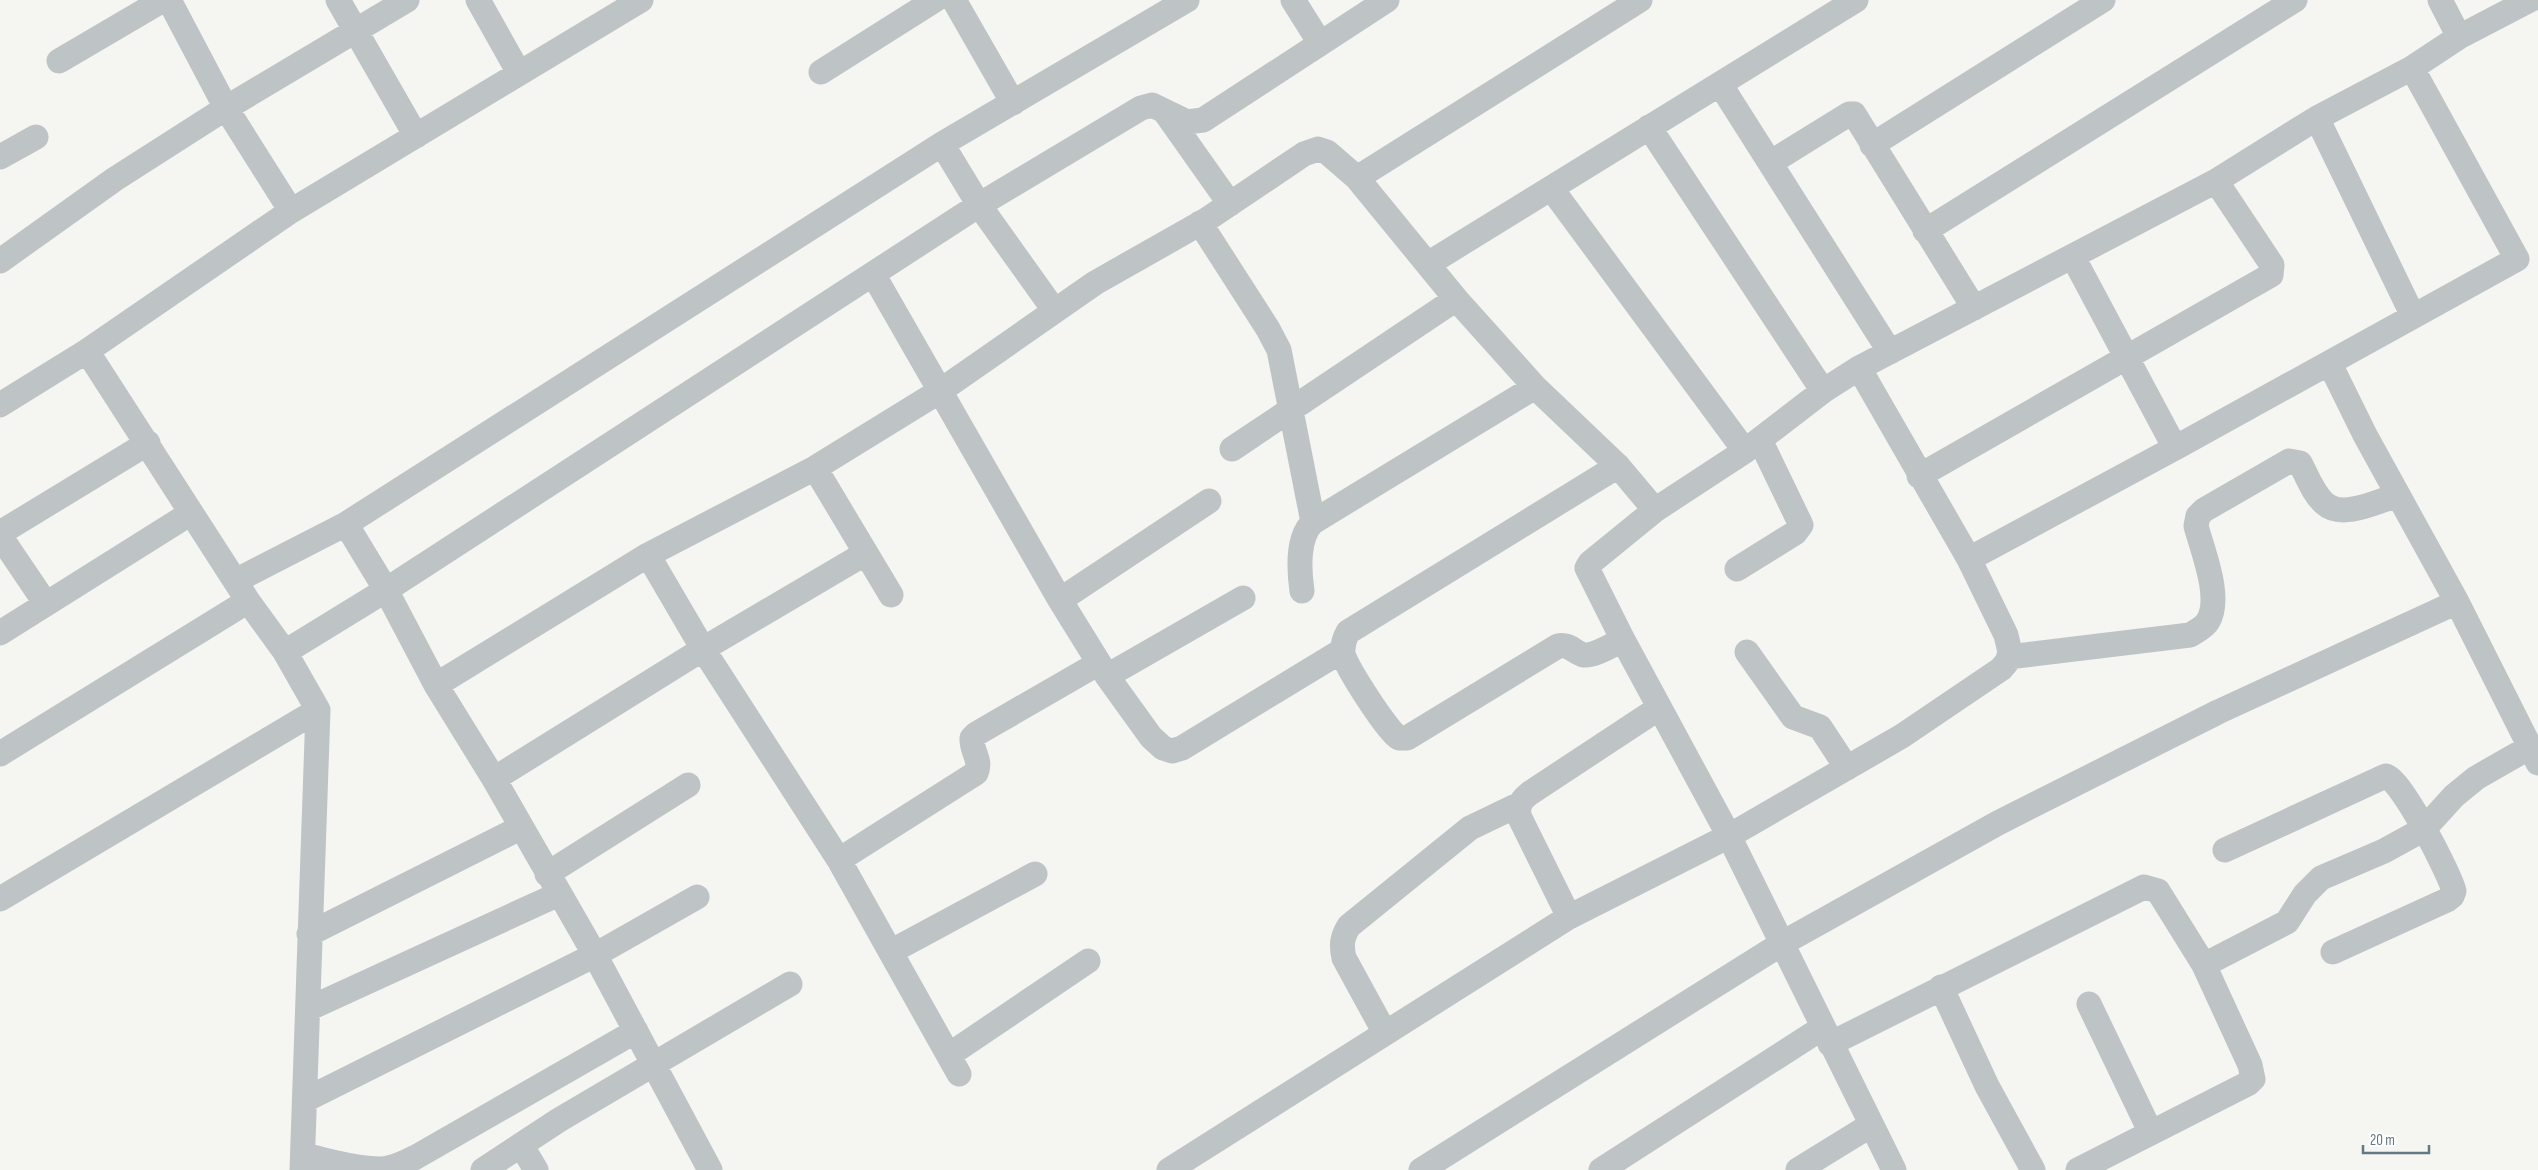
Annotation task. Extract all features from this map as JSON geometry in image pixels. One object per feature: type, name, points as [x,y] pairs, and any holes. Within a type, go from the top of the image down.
[{"type":"street","points":[[59,61],[163,0]]},
{"type":"street","points":[[169,0],[226,108],[290,211]]},
{"type":"street","points":[[338,0],[416,136]]},
{"type":"street","points":[[0,261],[115,178],[226,108],[406,0]]},
{"type":"street","points":[[478,0],[519,74]]},
{"type":"street","points":[[0,405],[87,351],[290,211],[640,0]]},
{"type":"street","points":[[821,72],[935,0]]},
{"type":"street","points":[[954,0],[1012,103]]},
{"type":"street","points":[[237,580],[346,524],[942,144],[1187,0]]},
{"type":"street","points":[[1293,0],[1320,43]]},
{"type":"street","points":[[285,652],[386,590],[979,205],[1141,108],[1152,105],[1187,122],[1203,120],[1387,0]]},
{"type":"street","points":[[1357,178],[1640,0]]},
{"type":"street","points":[[1428,264],[1856,0]]},
{"type":"street","points":[[1872,145],[2103,0]]},
{"type":"street","points":[[1925,231],[2295,0]]},
{"type":"street","points":[[2440,0],[2459,37]]},
{"type":"street","points":[[1894,1170],[1826,1036],[1729,836],[1659,708],[1587,568],[1590,563],[1655,510],[1753,446],[1823,391],[1859,368],[2216,181],[2316,118],[2412,68],[2459,37],[2529,0],[2538,18]]},
{"type":"street","points":[[1969,559],[2330,364],[2517,259],[2412,68]]},
{"type":"street","points":[[1720,84],[1890,352]]},
{"type":"street","points":[[1164,110],[1230,204]]},
{"type":"street","points":[[1770,163],[1851,113],[1974,308]]},
{"type":"street","points":[[2316,118],[2413,316]]},
{"type":"street","points":[[1649,128],[1823,391]]},
{"type":"street","points":[[0,157],[36,137]]},
{"type":"street","points":[[942,144],[979,205],[1054,310]]},
{"type":"street","points":[[436,685],[648,555],[815,468],[940,391],[1094,283],[1200,223],[1311,151],[1327,152],[1357,178],[1456,299],[1535,387],[1618,466],[1655,510]]},
{"type":"street","points":[[1919,476],[2271,276],[2272,265],[2216,181]]},
{"type":"street","points":[[1551,188],[1753,446],[1801,526],[1795,533],[1737,568]]},
{"type":"street","points":[[1200,223],[1268,330],[1278,350],[1314,522]]},
{"type":"street","points":[[2073,257],[2175,448]]},
{"type":"street","points":[[873,274],[1060,600],[1103,670],[1151,737],[1163,748],[1172,751],[1182,748],[1343,650]]},
{"type":"street","points":[[1232,449],[1456,299]]},
{"type":"street","points":[[87,351],[148,443],[191,513],[237,580],[248,601],[285,652],[318,710],[302,1162],[382,1169],[399,1165],[416,1158],[636,1031]]},
{"type":"street","points":[[2204,965],[2287,922],[2305,894],[2321,878],[2384,852],[2424,829],[2454,796],[2476,778],[2534,755],[2458,602],[2398,495],[2330,364]]},
{"type":"street","points":[[1169,1170],[1569,916],[1729,836],[1902,736],[2001,669],[2010,652],[2006,635],[1969,559],[1919,476],[1859,368]]},
{"type":"street","points":[[1302,592],[1300,577],[1304,534],[1314,522],[1535,387]]},
{"type":"street","points":[[46,604],[0,535],[148,443]]},
{"type":"street","points":[[2009,657],[2190,635],[2200,630],[2208,622],[2215,599],[2196,526],[2198,516],[2204,510],[2289,461],[2300,463],[2319,497],[2331,508],[2347,510],[2398,495]]},
{"type":"street","points":[[1618,466],[1348,632],[1344,639],[1343,650],[1352,671],[1389,730],[1399,738],[1407,738],[1558,646],[1568,646],[1580,653],[1589,655],[1623,640]]},
{"type":"street","points":[[815,468],[891,595]]},
{"type":"street","points":[[1060,600],[1209,501]]},
{"type":"street","points":[[0,633],[191,513]]},
{"type":"street","points":[[346,524],[386,590],[436,685],[494,779],[520,828],[595,955],[710,1170]]},
{"type":"street","points":[[494,779],[703,649],[866,553]]},
{"type":"street","points":[[648,555],[703,649],[839,860],[954,1064],[1088,961]]},
{"type":"street","points":[[839,860],[976,773],[979,762],[971,743],[972,738],[976,734],[1242,598]]},
{"type":"street","points":[[0,754],[248,601]]},
{"type":"street","points":[[1420,1170],[1781,944],[1998,823],[2136,752],[2458,602]]},
{"type":"street","points":[[1747,652],[1793,717],[1820,727],[1847,768]]},
{"type":"street","points":[[1385,1033],[1344,958],[1341,946],[1343,935],[1349,926],[1470,828],[1520,804],[1530,793],[1659,708]]},
{"type":"street","points":[[3,891],[318,710]]},
{"type":"street","points":[[2225,850],[2386,776],[2396,781],[2424,829],[2453,887],[2452,896],[2333,952]]},
{"type":"street","points":[[308,1009],[553,884],[688,785]]},
{"type":"street","points":[[1520,804],[1518,812],[1520,818],[1569,916]]},
{"type":"street","points":[[309,934],[520,828]]},
{"type":"street","points":[[892,951],[1035,874]]},
{"type":"street","points":[[1601,1170],[1826,1036],[1941,987],[2144,887],[2158,891],[2204,965],[2250,1065],[2253,1079],[2249,1083],[2078,1170]]},
{"type":"street","points":[[305,1100],[595,955],[697,897]]},
{"type":"street","points":[[483,1170],[559,1120],[654,1066],[790,984]]},
{"type":"street","points":[[1941,987],[1987,1086],[2033,1170]]},
{"type":"street","points":[[2089,1004],[2151,1133]]},
{"type":"street","points":[[1798,1170],[1871,1125]]},
{"type":"street","points":[[521,1144],[536,1170]]}]
